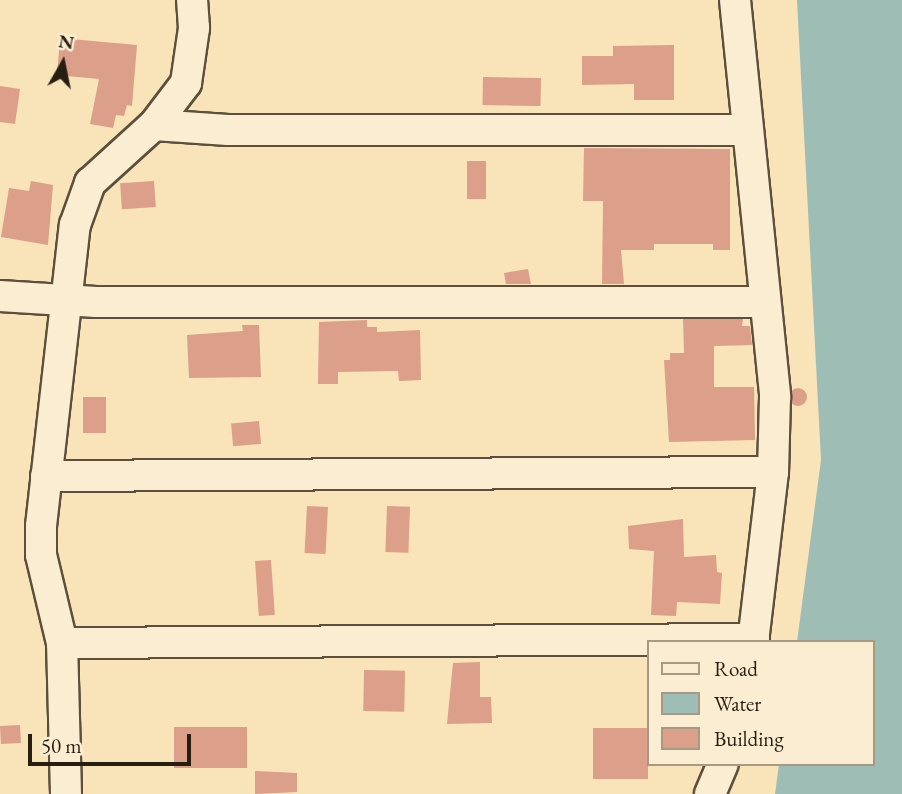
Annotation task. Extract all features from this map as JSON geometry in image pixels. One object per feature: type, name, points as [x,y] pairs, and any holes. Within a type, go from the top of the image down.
[{"type":"street","points":[[66,794],[62,643],[41,555],[46,476],[64,301],[75,225],[90,183],[154,125],[186,83],[194,28],[192,0]]},
{"type":"street","points":[[735,0],[745,130],[775,397],[773,472],[754,640]]},
{"type":"street","points":[[154,125],[228,130],[745,130]]},
{"type":"street","points":[[0,296],[64,301],[764,302]]},
{"type":"street","points":[[46,476],[773,472]]},
{"type":"street","points":[[62,643],[646,640]]},
{"type":"street","points":[[710,794],[722,766]]},
{"type":"water","points":[[797,0],[902,0],[902,794],[775,794],[779,766],[874,766],[874,640],[797,640],[821,460]]},
{"type":"building","points":[[60,38],[137,45],[132,106],[127,105],[124,116],[116,115],[113,128],[90,124],[99,79],[57,75]]},
{"type":"building","points":[[674,45],[674,100],[634,100],[634,84],[582,85],[582,56],[613,56],[613,46]]},
{"type":"building","points":[[483,77],[541,78],[541,106],[483,105]]},
{"type":"building","points":[[0,86],[20,89],[15,124],[0,122]]},
{"type":"building","points":[[584,148],[730,149],[730,250],[713,250],[713,244],[654,244],[654,250],[621,250],[624,284],[602,284],[603,201],[583,201]]},
{"type":"building","points":[[467,161],[486,161],[486,199],[467,199]]},
{"type":"building","points":[[31,181],[53,185],[48,245],[1,237],[9,188],[29,191]]},
{"type":"building","points":[[154,181],[156,207],[122,209],[120,183]]},
{"type":"building","points":[[528,269],[531,284],[506,284],[504,273]]},
{"type":"building","points":[[683,319],[743,319],[742,326],[750,326],[752,345],[714,346],[714,387],[754,387],[755,440],[669,442],[664,360],[670,360],[670,353],[684,353]]},
{"type":"building","points":[[367,320],[367,327],[377,327],[377,332],[420,330],[421,380],[399,381],[398,371],[338,372],[338,384],[318,384],[319,322]]},
{"type":"building","points":[[242,325],[259,325],[261,377],[189,378],[187,335],[243,331]]},
{"type":"building","points":[[794,388],[802,388],[807,397],[805,404],[794,406],[789,401],[789,393]]},
{"type":"building","points":[[83,397],[106,397],[106,433],[83,433]]},
{"type":"building","points":[[259,421],[261,444],[233,446],[231,423]]},
{"type":"building","points":[[307,506],[328,507],[326,554],[305,553]]},
{"type":"building","points":[[387,506],[410,507],[408,553],[385,552]]},
{"type":"building","points":[[683,519],[684,557],[716,555],[717,572],[722,573],[720,604],[677,602],[676,616],[651,615],[654,551],[629,549],[628,526]]},
{"type":"building","points":[[271,560],[275,615],[259,616],[255,561]]},
{"type":"building","points":[[480,662],[480,697],[491,697],[492,723],[447,724],[453,663]]},
{"type":"building","points":[[364,670],[405,671],[404,712],[363,711]]},
{"type":"building","points":[[20,725],[21,743],[1,744],[0,726]]},
{"type":"building","points":[[174,727],[247,727],[247,768],[174,768]]},
{"type":"building","points":[[593,728],[646,728],[648,779],[593,779]]},
{"type":"building","points":[[255,771],[297,773],[297,792],[255,794]]}]
